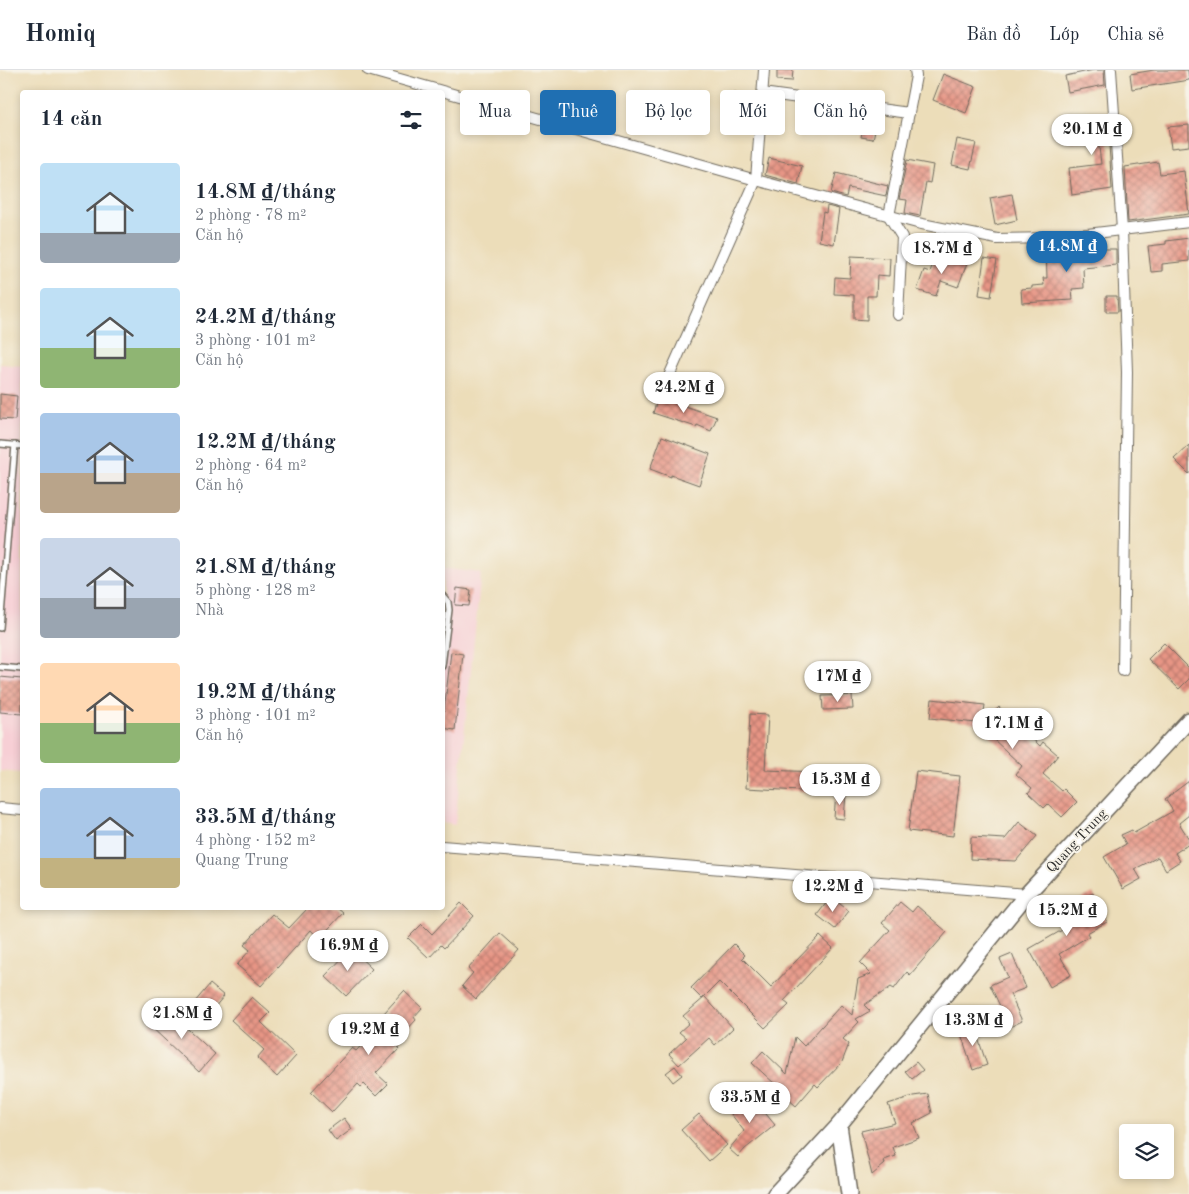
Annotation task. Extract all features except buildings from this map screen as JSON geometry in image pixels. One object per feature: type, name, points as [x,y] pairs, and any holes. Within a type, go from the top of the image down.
[{"type":"main road","name":"Quang Trung","points":[[775,1194],[839,1124],[1027,894],[1189,720]]},
{"type":"main road","points":[[839,1124],[848,1194]]},
{"type":"street","points":[[368,70],[439,90]]},
{"type":"street","points":[[762,90],[764,70]]},
{"type":"street","points":[[898,315],[902,237],[889,216],[916,76],[915,70]]},
{"type":"street","points":[[1110,70],[1122,230],[1127,372],[1123,671]]},
{"type":"street","points":[[445,92],[889,216],[997,239],[1053,238],[1189,222]]},
{"type":"street","points":[[785,96],[909,113]]},
{"type":"street","points":[[662,392],[756,180],[759,135]]},
{"type":"street","points":[[0,808],[20,810]]},
{"type":"street","points":[[445,846],[1027,894]]},
{"type":"lane","points":[[0,444],[20,446]]},
{"type":"lane","points":[[0,628],[15,445]]},
{"type":"lane","points":[[445,598],[448,602],[449,610],[445,642]]},
{"type":"lane","points":[[0,667],[20,669]]},
{"type":"shaded area","points":[[0,364],[20,366],[20,773],[0,771]]},
{"type":"shaded area","points":[[445,568],[481,573],[455,825],[445,823]]}]
